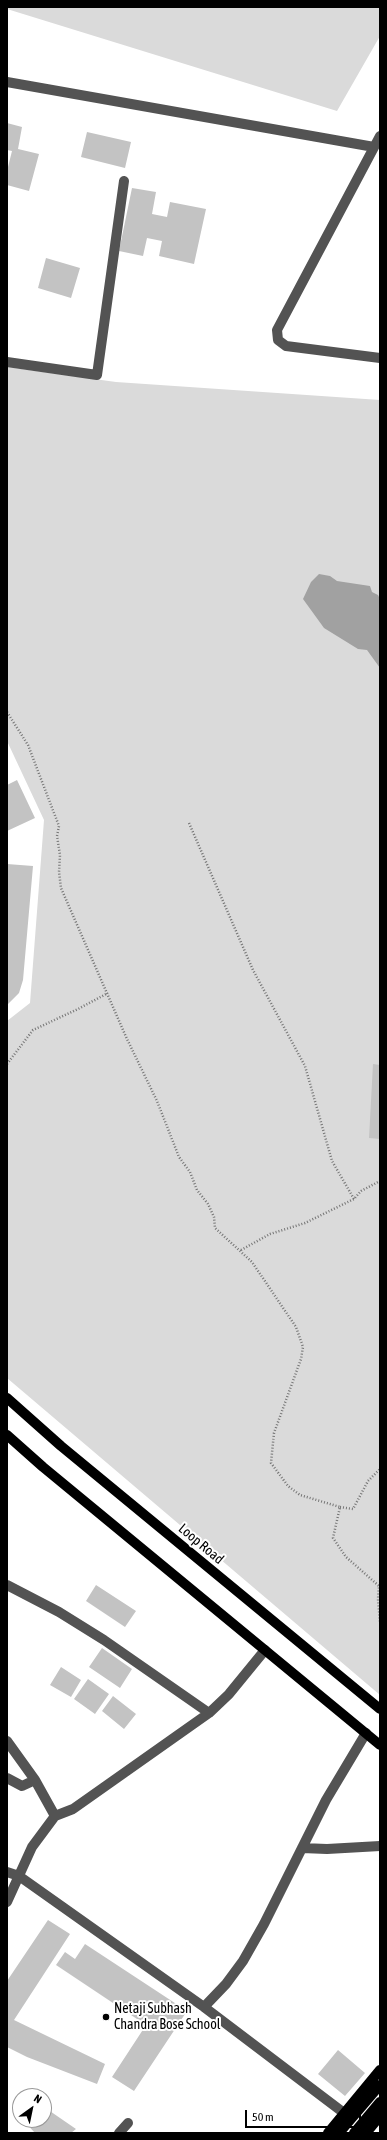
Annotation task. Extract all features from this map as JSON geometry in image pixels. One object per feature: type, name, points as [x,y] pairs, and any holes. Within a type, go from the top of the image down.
[{"type":"main road","name":"Loop Road","points":[[7,1398],[67,1451],[380,1709]]},
{"type":"main road","points":[[7,1435],[43,1467],[380,1745]]},
{"type":"main road","points":[[328,2133],[380,2070]]},
{"type":"main road","points":[[339,2133],[380,2085]]},
{"type":"main road","points":[[354,2133],[380,2102]]},
{"type":"main road","points":[[366,2133],[380,2116]]},
{"type":"street","points":[[7,82],[374,147]]},
{"type":"street","points":[[380,136],[276,330],[278,340],[286,346],[380,358]]},
{"type":"street","points":[[7,362],[97,375],[124,181]]},
{"type":"street","points":[[7,1585],[59,1612],[104,1640],[209,1713]]},
{"type":"street","points":[[7,1902],[32,1847],[55,1816],[73,1809],[209,1713],[229,1694],[266,1650]]},
{"type":"street","points":[[204,2007],[226,1984],[243,1961],[264,1924],[326,1800],[366,1733]]},
{"type":"street","points":[[7,1741],[35,1780],[55,1816]]},
{"type":"street","points":[[8,1782],[22,1786],[35,1780]]},
{"type":"street","points":[[302,1848],[327,1849],[380,1846]]},
{"type":"street","points":[[7,1872],[19,1876],[204,2007],[344,2113]]},
{"type":"street","points":[[119,2133],[128,2123]]},
{"type":"path","points":[[7,712],[28,745],[59,826],[57,836],[60,855],[59,872],[62,888],[127,1039],[151,1088],[179,1157],[190,1172],[197,1190],[208,1204],[214,1217],[215,1228],[241,1250],[252,1262],[291,1317],[303,1347],[294,1382],[274,1433],[271,1463],[288,1486],[300,1495],[340,1507],[353,1509],[368,1481],[380,1469]]},
{"type":"path","points":[[189,823],[253,970],[304,1066],[332,1161],[354,1199]]},
{"type":"path","points":[[7,1064],[33,1030],[108,993]]},
{"type":"path","points":[[241,1250],[270,1234],[305,1223],[354,1199],[361,1191],[380,1180]]},
{"type":"path","points":[[340,1507],[333,1538],[346,1557],[379,1586],[378,1599],[380,1622]]},
{"type":"shaded area","points":[[7,7],[380,7],[380,36],[337,111],[7,9]]},
{"type":"shaded area","points":[[7,367],[116,382],[380,400],[380,1695],[7,1378],[7,1021],[30,1003],[44,820],[7,741]]},
{"type":"shaded area","points":[[319,574],[330,576],[337,581],[370,586],[372,592],[378,595],[380,599],[380,668],[367,650],[358,649],[324,628],[303,599],[311,582]]},
{"type":"building","points":[[7,123],[22,127],[18,149],[39,154],[29,191],[7,185],[7,171],[12,151],[7,150]]},
{"type":"building","points":[[87,132],[131,142],[125,168],[81,157]]},
{"type":"building","points":[[132,188],[156,192],[152,214],[167,217],[170,202],[206,209],[194,264],[159,256],[162,241],[147,238],[143,256],[119,251]]},
{"type":"building","points":[[46,258],[80,268],[71,298],[38,288]]},
{"type":"building","points":[[17,780],[35,818],[7,831],[7,785]]},
{"type":"building","points":[[7,864],[33,866],[23,980],[19,993],[7,1005]]},
{"type":"building","points":[[373,1064],[380,1065],[380,1139],[369,1138]]},
{"type":"building","points":[[96,1585],[136,1611],[125,1627],[86,1601]]},
{"type":"building","points":[[102,1648],[132,1669],[120,1688],[89,1667]]},
{"type":"building","points":[[61,1667],[81,1680],[71,1697],[50,1685]]},
{"type":"building","points":[[88,1679],[109,1694],[95,1714],[74,1699]]},
{"type":"building","points":[[113,1696],[136,1714],[124,1729],[102,1711]]},
{"type":"building","points":[[48,1920],[70,1934],[14,2020],[105,2064],[97,2084],[27,2057],[7,2047],[7,1981]]},
{"type":"building","points":[[85,1944],[187,2011],[134,2091],[112,2077],[146,2025],[56,1965],[65,1952],[75,1959]]},
{"type":"building","points":[[338,2050],[365,2073],[345,2096],[318,2074]]},
{"type":"building","points":[[52,2112],[76,2129],[71,2133],[35,2133],[30,2128],[52,2128]]},
{"type":"place","name":"Netaji Subhash Chandra Bose School","points":[[106,2017]]}]
